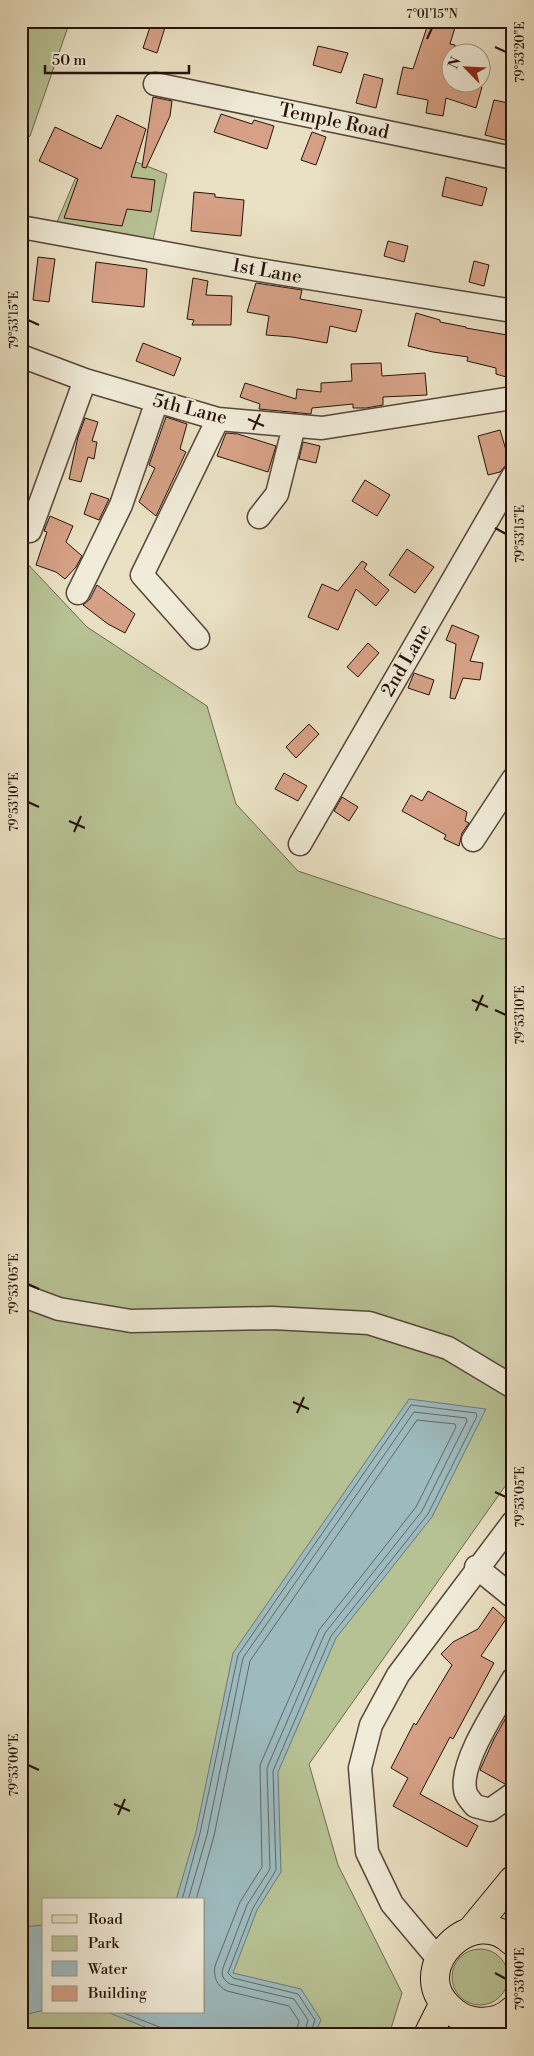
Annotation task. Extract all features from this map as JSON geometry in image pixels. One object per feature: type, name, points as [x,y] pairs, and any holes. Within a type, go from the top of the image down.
[{"type":"main road","points":[[471,1932],[513,1880]]},
{"type":"main road","points":[[513,1942],[498,1933],[484,1930],[471,1932],[457,1938],[446,1948],[439,1960],[436,1975],[438,1990],[444,2003],[455,2014],[468,2020],[478,2029],[498,2020],[513,2010]]},
{"type":"main road","points":[[428,2035],[444,2003]]},
{"type":"street","name":"Temple Road","points":[[155,84],[513,158]]},
{"type":"street","name":"1st Lane","points":[[21,226],[253,269],[513,311]]},
{"type":"street","name":"5th Lane","points":[[21,356],[85,380],[218,418],[294,426],[322,428],[513,398]]},
{"type":"street","points":[[30,531],[85,380]]},
{"type":"street","points":[[78,593],[121,505],[156,401]]},
{"type":"street","points":[[198,638],[142,575],[218,418]]},
{"type":"street","points":[[259,517],[277,494],[294,426]]},
{"type":"street","name":"2nd Lane","points":[[300,844],[513,476]]},
{"type":"street","points":[[473,840],[513,780]]},
{"type":"street","points":[[21,1295],[59,1309],[131,1320],[272,1318],[369,1324],[448,1348],[513,1387]]},
{"type":"street","points":[[439,1960],[392,1904],[367,1852],[360,1768],[372,1725],[398,1674],[476,1568],[513,1522]]},
{"type":"street","points":[[476,1568],[513,1597]]},
{"type":"street","points":[[513,1679],[474,1749],[464,1773],[464,1791],[475,1806],[490,1810],[513,1794]]},
{"type":"green space","points":[[21,21],[70,21],[30,136],[21,143]]},
{"type":"green space","points":[[90,144],[167,174],[152,245],[57,222]]},
{"type":"green space","points":[[21,557],[87,627],[207,706],[236,804],[298,871],[501,939],[513,937],[513,1475],[309,1764],[338,1865],[402,1993],[389,2035],[21,2035]]},
{"type":"green space","points":[[480,1949],[491,1951],[500,1957],[506,1966],[508,1977],[506,1988],[500,1997],[491,2003],[480,2005],[469,2003],[460,1997],[454,1988],[452,1977],[454,1966],[460,1957],[469,1951]]},
{"type":"water","points":[[409,1399],[486,1409],[432,1517],[336,1638],[278,1772],[281,1872],[257,1910],[233,1973],[301,1989],[321,2020],[314,2035],[165,2035],[112,2014],[205,2014],[205,1898],[177,1898],[196,1832],[233,1653]]},
{"type":"water","points":[[42,1925],[42,2011],[21,2016],[21,1927]]},
{"type":"building","points":[[152,21],[167,21],[157,53],[143,48]]},
{"type":"building","points":[[429,21],[457,21],[451,42],[442,42],[442,92],[481,92],[476,108],[446,98],[443,116],[426,113],[428,100],[397,94],[403,67],[413,69]]},
{"type":"building","points":[[318,46],[348,53],[341,73],[313,65]]},
{"type":"building","points":[[364,74],[383,79],[376,108],[356,103]]},
{"type":"building","points":[[153,97],[172,101],[170,116],[146,168],[142,167]]},
{"type":"building","points":[[494,100],[513,104],[513,142],[485,135]]},
{"type":"building","points":[[221,114],[252,124],[254,120],[274,126],[267,149],[214,132]]},
{"type":"building","points":[[117,115],[146,129],[131,177],[155,180],[151,212],[127,209],[122,226],[64,218],[78,179],[39,161],[55,127],[101,149]]},
{"type":"building","points":[[312,132],[326,137],[316,165],[301,160]]},
{"type":"building","points":[[446,177],[487,188],[482,206],[442,196]]},
{"type":"building","points":[[194,192],[215,194],[215,197],[244,200],[241,236],[191,231]]},
{"type":"building","points":[[388,241],[408,246],[404,262],[384,256]]},
{"type":"building","points":[[38,257],[55,259],[49,302],[33,300]]},
{"type":"building","points":[[474,261],[489,265],[484,286],[469,282]]},
{"type":"building","points":[[96,262],[147,269],[144,307],[92,302]]},
{"type":"building","points":[[193,278],[208,281],[206,295],[232,296],[231,325],[192,325],[194,320],[187,319]]},
{"type":"building","points":[[256,283],[302,290],[300,299],[362,310],[356,332],[330,326],[327,343],[266,335],[269,316],[247,312]]},
{"type":"building","points":[[416,313],[440,320],[440,322],[513,336],[513,379],[496,374],[496,368],[467,361],[468,357],[408,346]]},
{"type":"building","points":[[143,343],[181,358],[174,376],[136,361]]},
{"type":"building","points":[[381,363],[382,376],[425,373],[427,395],[383,397],[383,405],[366,408],[353,408],[353,404],[312,408],[311,414],[259,409],[260,404],[240,397],[245,383],[296,399],[297,389],[321,392],[321,383],[352,381],[351,364]]},
{"type":"building","points":[[166,417],[187,424],[180,449],[186,452],[156,516],[139,502],[155,468],[149,465]]},
{"type":"building","points":[[85,418],[98,422],[92,441],[97,442],[94,459],[88,457],[81,482],[69,479],[78,437]]},
{"type":"building","points":[[500,430],[506,450],[510,449],[513,463],[506,465],[500,472],[488,475],[478,436]]},
{"type":"building","points":[[226,433],[238,434],[276,446],[268,472],[217,456]]},
{"type":"building","points":[[303,442],[320,446],[316,463],[299,459]]},
{"type":"building","points":[[365,480],[390,495],[377,516],[352,501]]},
{"type":"building","points":[[91,493],[109,499],[99,520],[84,514]]},
{"type":"building","points":[[50,516],[73,526],[66,542],[82,556],[76,567],[65,579],[56,572],[36,565],[47,532],[44,531]]},
{"type":"building","points":[[407,549],[434,567],[415,593],[389,575]]},
{"type":"building","points":[[362,561],[367,564],[364,569],[389,590],[376,606],[356,589],[338,630],[308,617],[322,584],[338,591]]},
{"type":"building","points":[[97,585],[135,614],[125,633],[108,624],[83,605],[90,599]]},
{"type":"building","points":[[452,625],[479,636],[470,661],[483,663],[480,680],[463,678],[455,699],[450,698],[456,644],[446,640]]},
{"type":"building","points":[[368,643],[379,653],[358,677],[347,667]]},
{"type":"building","points":[[414,673],[434,680],[429,695],[408,688]]},
{"type":"building","points":[[309,724],[319,734],[296,758],[286,747]]},
{"type":"building","points":[[284,773],[307,786],[298,801],[275,789]]},
{"type":"building","points":[[428,791],[467,812],[465,821],[469,823],[462,833],[459,846],[444,839],[446,835],[402,811],[411,795],[422,801]]},
{"type":"building","points":[[342,797],[358,807],[349,821],[334,811]]},
{"type":"building","points":[[493,1607],[506,1619],[481,1656],[494,1663],[453,1739],[450,1737],[420,1794],[478,1826],[467,1847],[393,1806],[408,1778],[391,1768],[414,1723],[416,1725],[452,1665],[441,1654],[453,1642],[478,1629]]},
{"type":"building","points":[[513,1705],[513,1771],[505,1784],[480,1770],[494,1739]]}]
